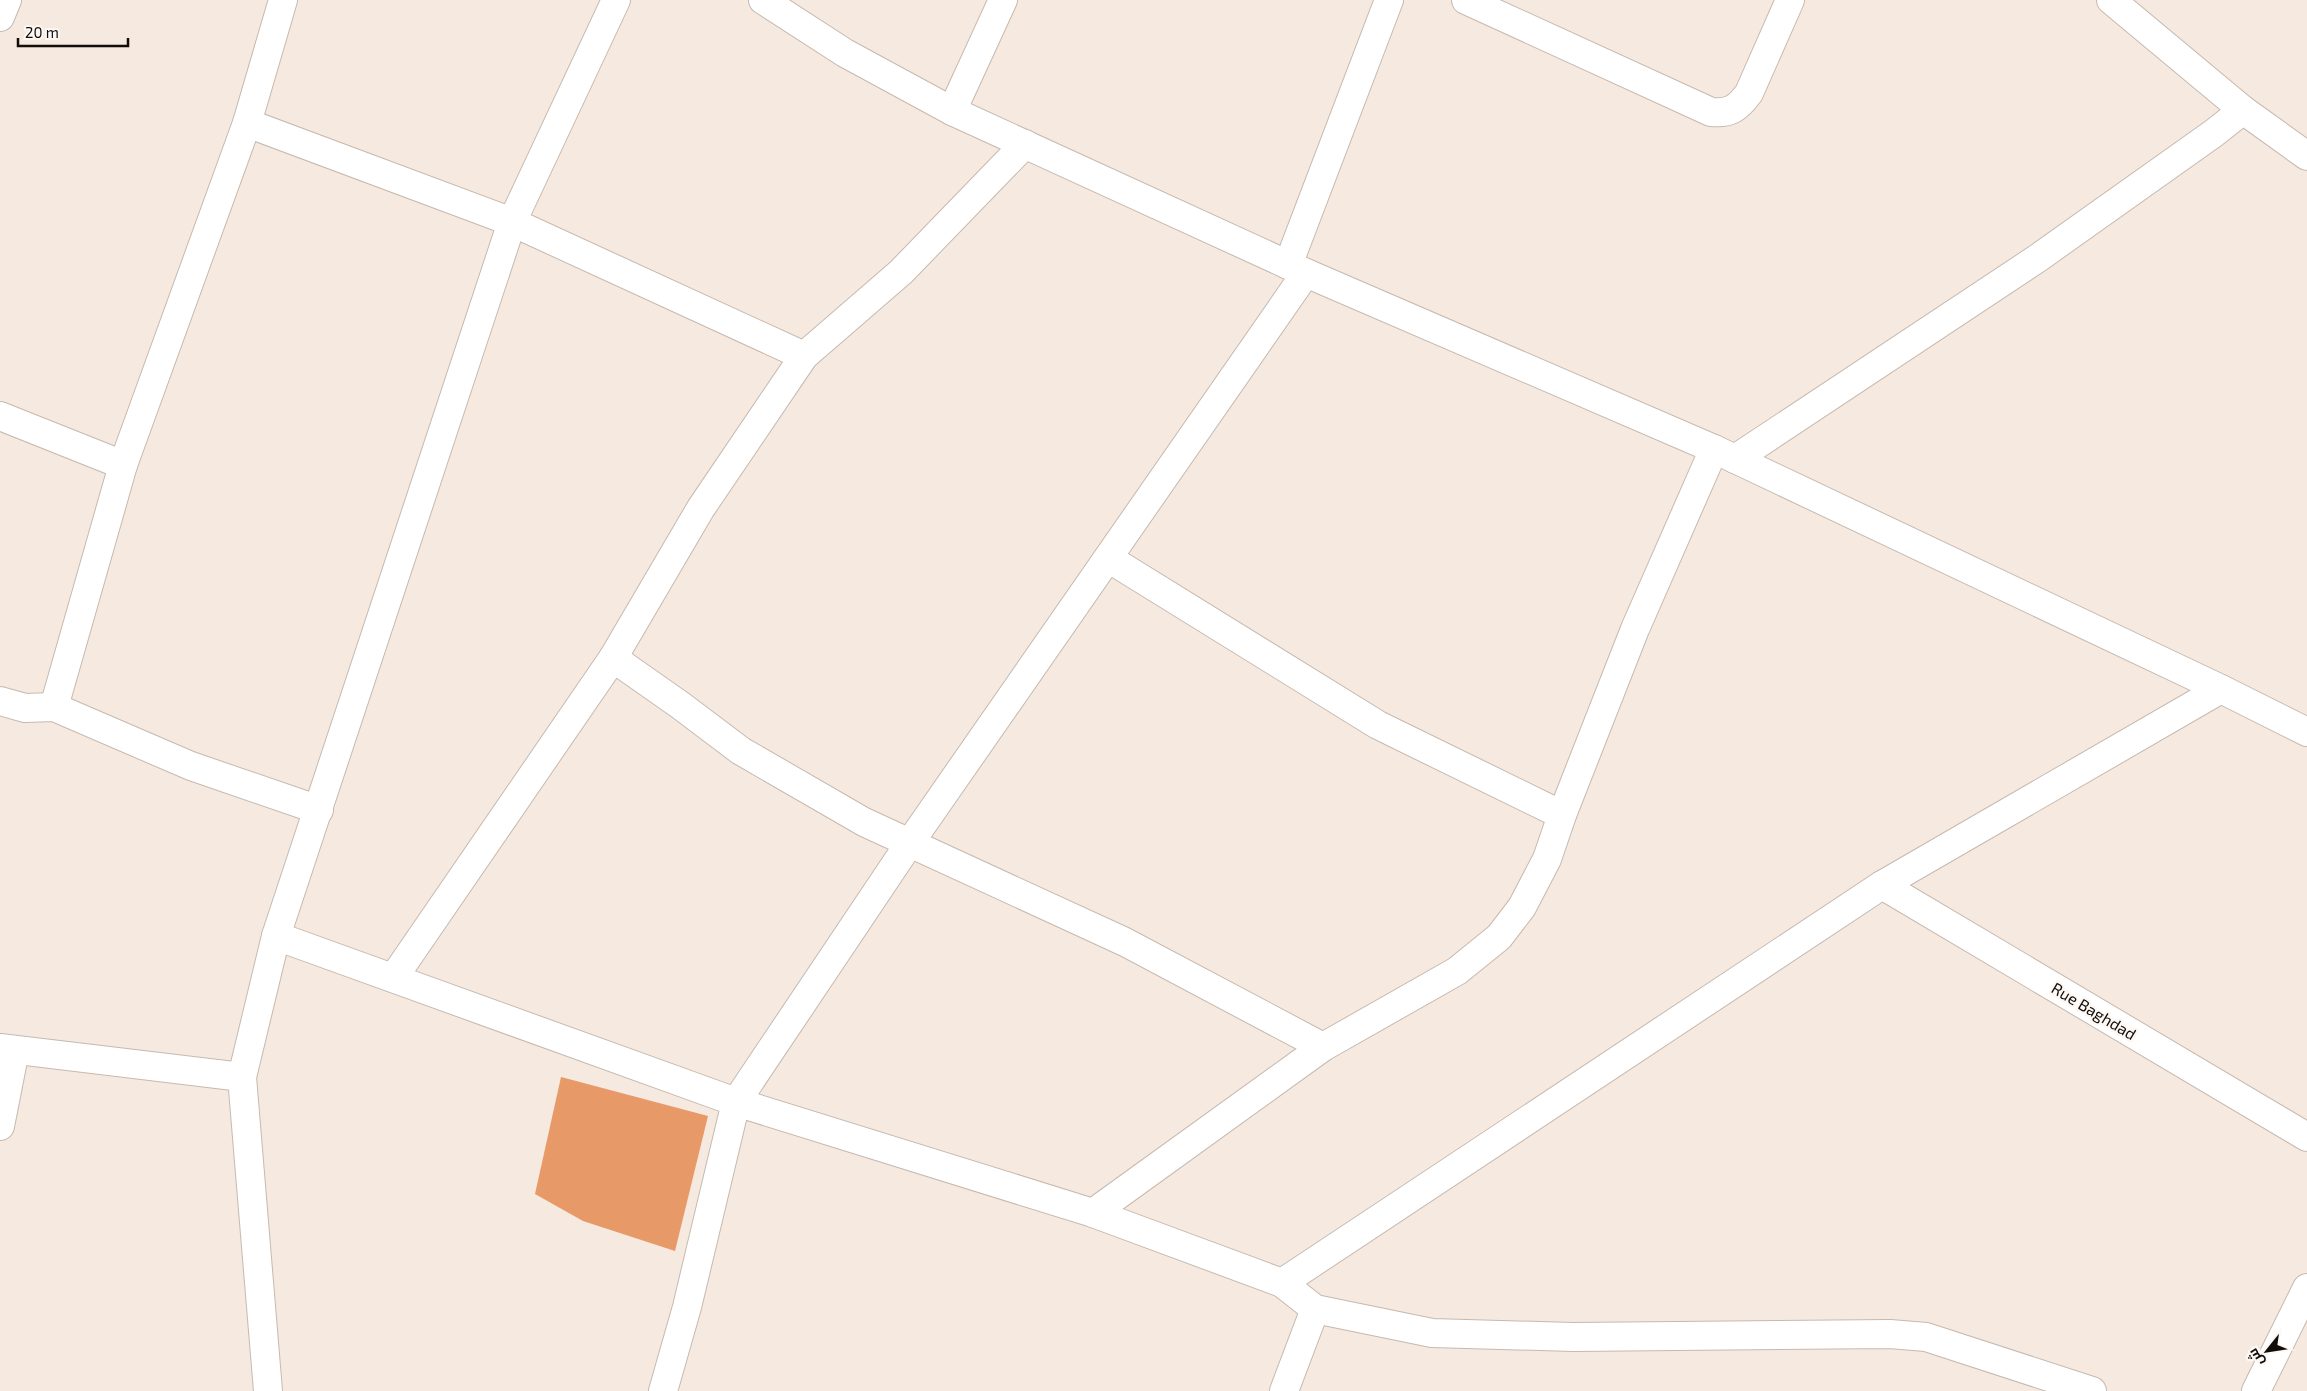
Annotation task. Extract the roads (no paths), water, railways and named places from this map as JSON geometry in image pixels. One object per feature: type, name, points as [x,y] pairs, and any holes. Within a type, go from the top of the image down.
[{"type":"street","points":[[0,17],[7,0]]},
{"type":"street","points":[[54,707],[123,465],[247,123],[283,0]]},
{"type":"street","points":[[268,1391],[242,1077],[276,936],[512,222],[616,0]]},
{"type":"street","points":[[763,0],[845,53],[952,111],[1297,269],[1724,454],[2221,689],[2307,732]]},
{"type":"street","points":[[952,111],[1003,0]]},
{"type":"street","points":[[663,1391],[687,1307],[736,1102],[908,844],[1108,558],[1297,269],[1390,0]]},
{"type":"street","points":[[1466,0],[1711,112],[1722,113],[1731,112],[1749,93],[1790,0]]},
{"type":"street","points":[[2111,0],[2243,110],[2307,156]]},
{"type":"street","points":[[1093,1212],[1323,1047],[1457,971],[1499,937],[1522,908],[1537,881],[1635,629],[1724,454],[2038,258],[2214,133],[2243,110]]},
{"type":"street","points":[[247,123],[512,222],[804,356]]},
{"type":"street","points":[[394,977],[613,658],[701,508],[804,356],[901,272],[1025,144]]},
{"type":"street","points":[[0,416],[123,465]]},
{"type":"street","points":[[1108,558],[1378,725],[1562,815]]},
{"type":"street","points":[[613,658],[741,751],[864,822],[908,844],[1125,942],[1323,1047]]},
{"type":"street","points":[[1282,1283],[1882,885],[2221,689]]},
{"type":"street","points":[[0,701],[25,708],[54,707],[192,766],[319,810]]},
{"type":"street","name":"Rue Baghdad","points":[[1882,885],[2307,1137]]},
{"type":"street","points":[[276,936],[736,1102],[1093,1212],[1282,1283],[1315,1309],[1432,1333],[1573,1337],[1890,1334],[1926,1337],[2092,1391]]},
{"type":"street","points":[[0,1126],[7,1049],[242,1077]]},
{"type":"street","points":[[2256,1391],[2307,1288]]},
{"type":"street","points":[[1284,1391],[1315,1309]]}]
